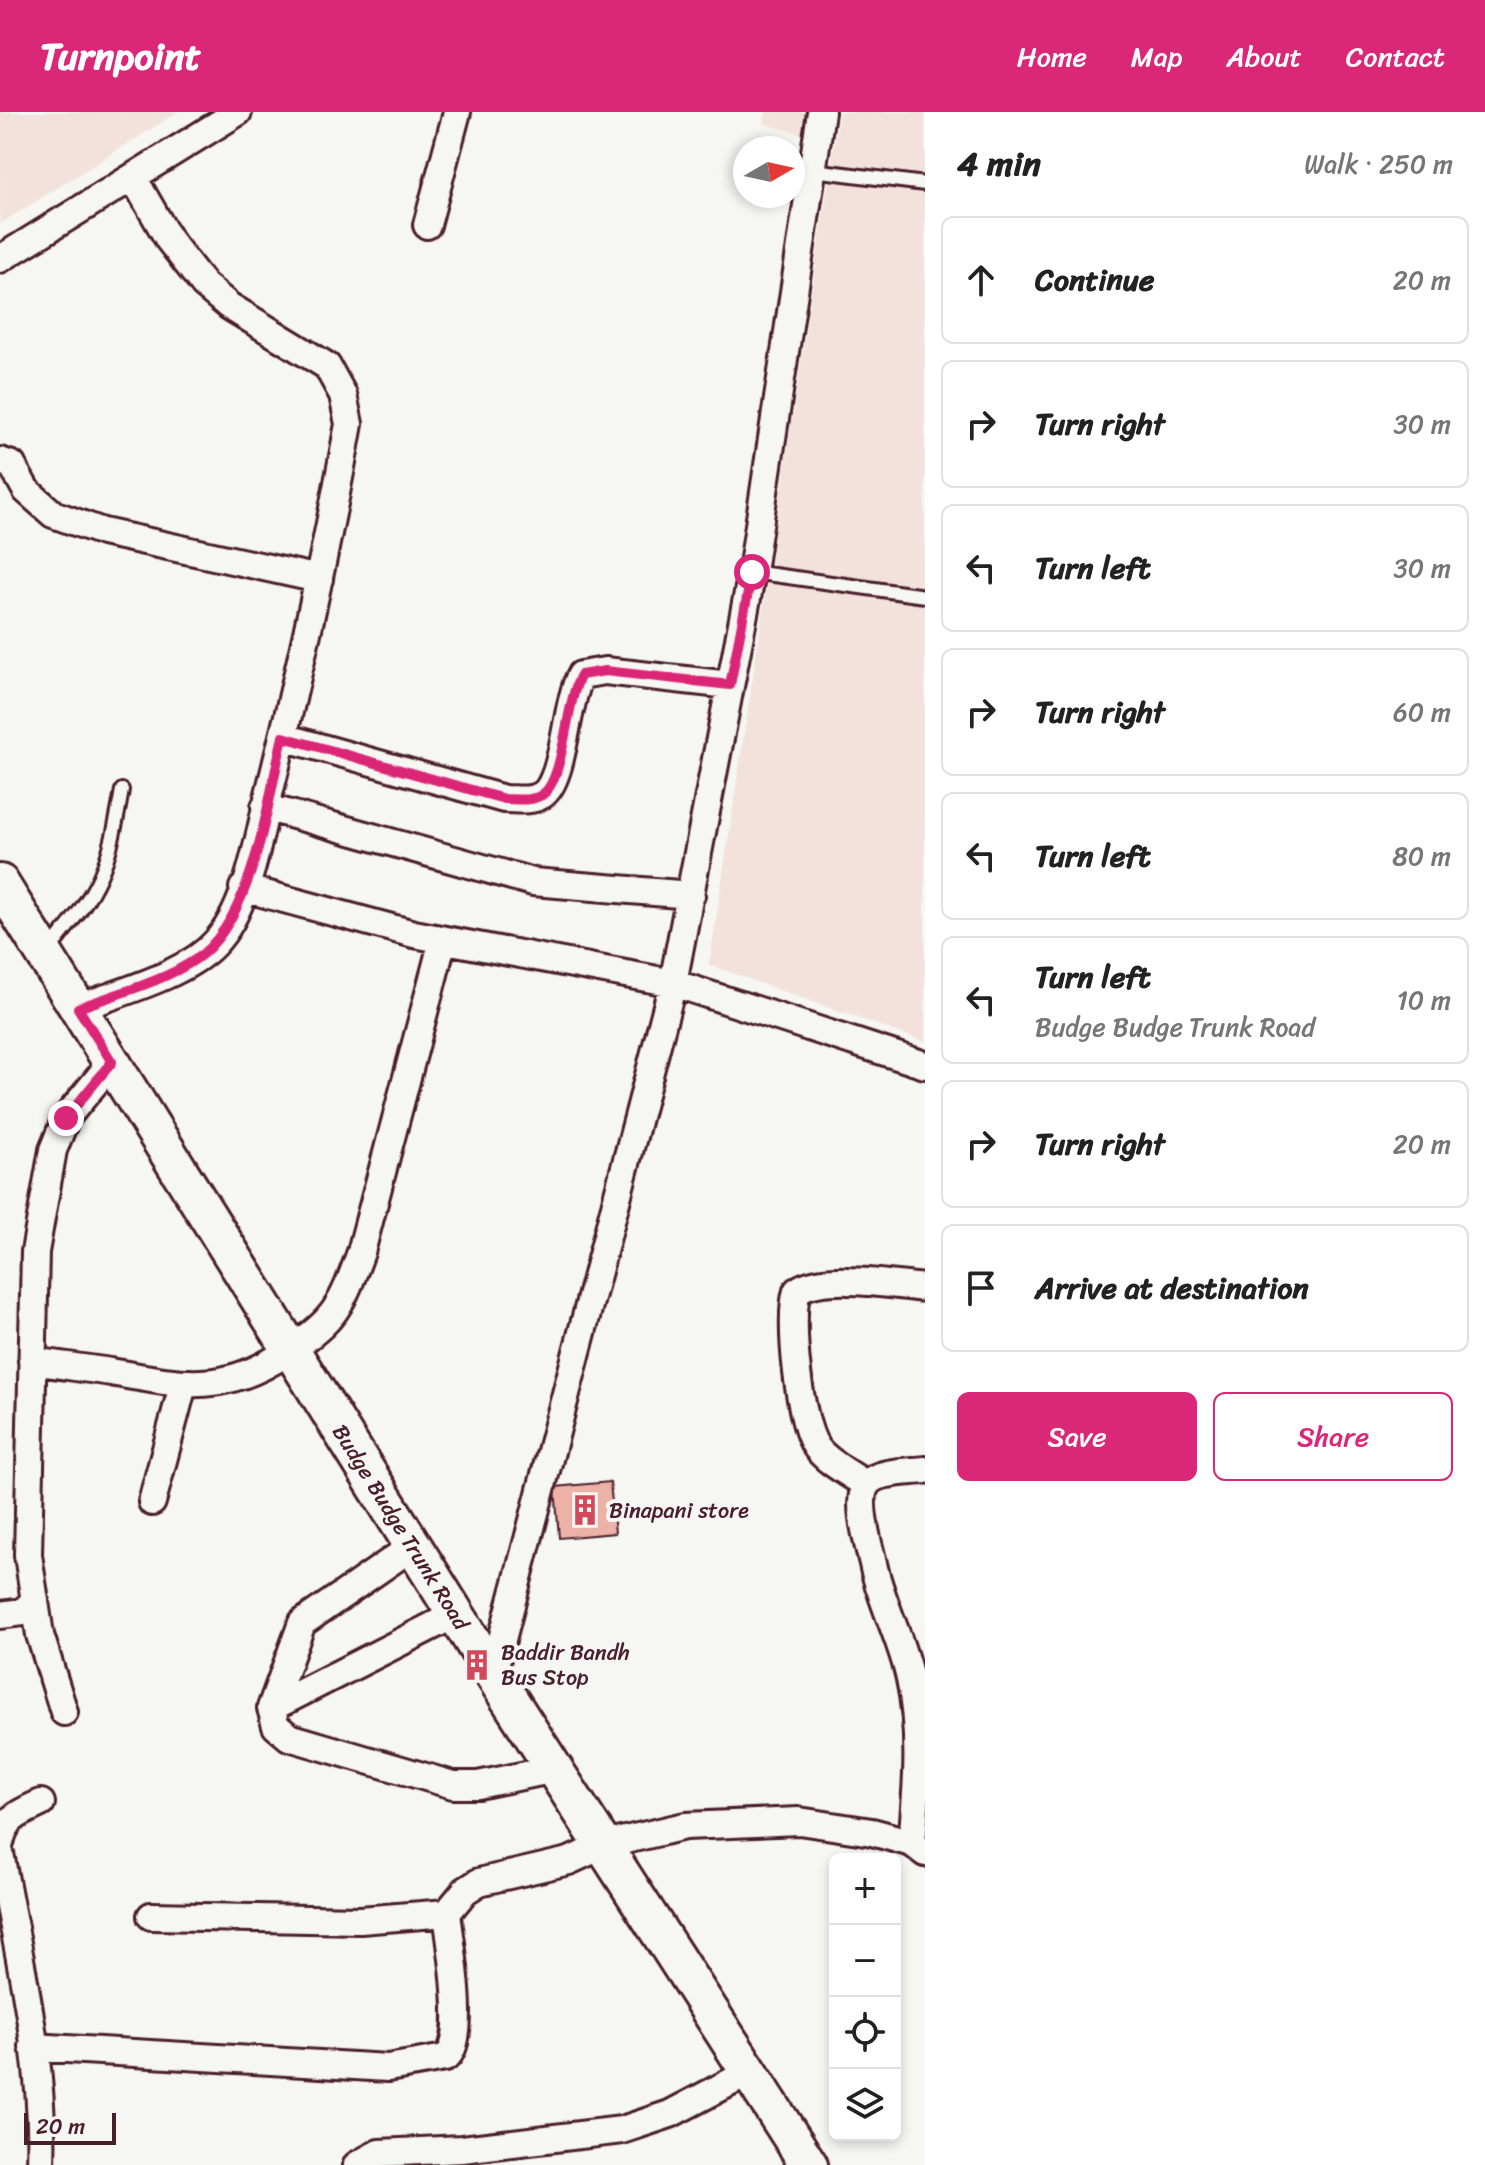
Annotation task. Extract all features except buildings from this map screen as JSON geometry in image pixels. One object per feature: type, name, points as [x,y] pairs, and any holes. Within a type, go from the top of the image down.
[{"type":"main road","name":"Budge Budge Trunk Road","points":[[0,883],[493,1674],[809,2165]]},
{"type":"street","points":[[0,259],[238,112]]},
{"type":"street","points":[[427,225],[457,112]]},
{"type":"street","points":[[493,1674],[673,983],[752,572],[821,112]]},
{"type":"street","points":[[78,1008],[194,961],[215,944],[234,915],[283,737],[319,579],[349,424],[343,395],[327,366],[229,306],[204,285],[169,240],[133,177]]},
{"type":"street","points":[[0,461],[12,465],[26,490],[53,514],[103,532],[319,579]]},
{"type":"street","points":[[283,737],[504,799],[530,800],[544,794],[554,779],[573,690],[581,675],[605,671],[730,685]]},
{"type":"street","points":[[265,807],[533,882],[691,895]]},
{"type":"street","points":[[243,888],[443,940],[673,983],[925,1065]]},
{"type":"street","points":[[32,1361],[183,1385],[213,1384],[259,1370],[328,1323],[343,1302],[361,1252],[443,940]]},
{"type":"street","points":[[64,1712],[40,1635],[28,1555],[35,1252],[53,1150],[66,1118],[112,1062]]},
{"type":"street","points":[[866,1485],[818,1450],[808,1433],[794,1327],[797,1291],[805,1285],[829,1281],[925,1288]]},
{"type":"street","points":[[152,1502],[183,1385]]},
{"type":"street","points":[[33,2047],[388,2068],[445,2058],[456,2044],[447,1913],[465,1891],[479,1882],[569,1861],[604,1845],[685,1826],[799,1821],[872,1832],[919,1848],[918,1723],[909,1675],[878,1587],[864,1525],[862,1496],[866,1485],[874,1478],[925,1470]]},
{"type":"street","points":[[413,1546],[302,1623],[271,1708],[276,1726],[289,1737],[453,1785],[502,1781],[555,1769]]},
{"type":"street","points":[[0,1615],[23,1612],[35,1600]]},
{"type":"street","points":[[271,1708],[456,1614]]},
{"type":"street","points":[[0,1843],[3,1829],[13,1815],[41,1803]]},
{"type":"street","points":[[0,1853],[33,2047],[40,2107],[41,2165]]},
{"type":"street","points":[[151,1916],[360,1920],[447,1913]]},
{"type":"street","points":[[357,2165],[379,2153],[462,2149],[622,2130],[670,2114],[748,2073]]},
{"type":"lane","points":[[813,170],[925,184]]},
{"type":"lane","points":[[752,572],[925,596]]},
{"type":"lane","points":[[45,955],[85,906],[102,878],[111,852],[122,790]]},
{"type":"shaded area","points":[[0,112],[178,112],[0,224]]},
{"type":"shaded area","points":[[766,112],[807,112],[802,134],[764,124]]},
{"type":"shaded area","points":[[839,112],[925,112],[925,1042],[709,965]]},
{"type":"place","name":"Binapani store","points":[[585,1510]]},
{"type":"place","name":"Baddir Bandh Bus Stop","points":[[477,1665]]},
{"type":"route","points":[[66,1118],[112,1062],[78,1008],[194,961],[215,944],[234,915],[251,865],[283,737],[504,799],[530,800],[544,794],[554,779],[573,690],[581,675],[605,671],[730,685],[752,572]]}]
